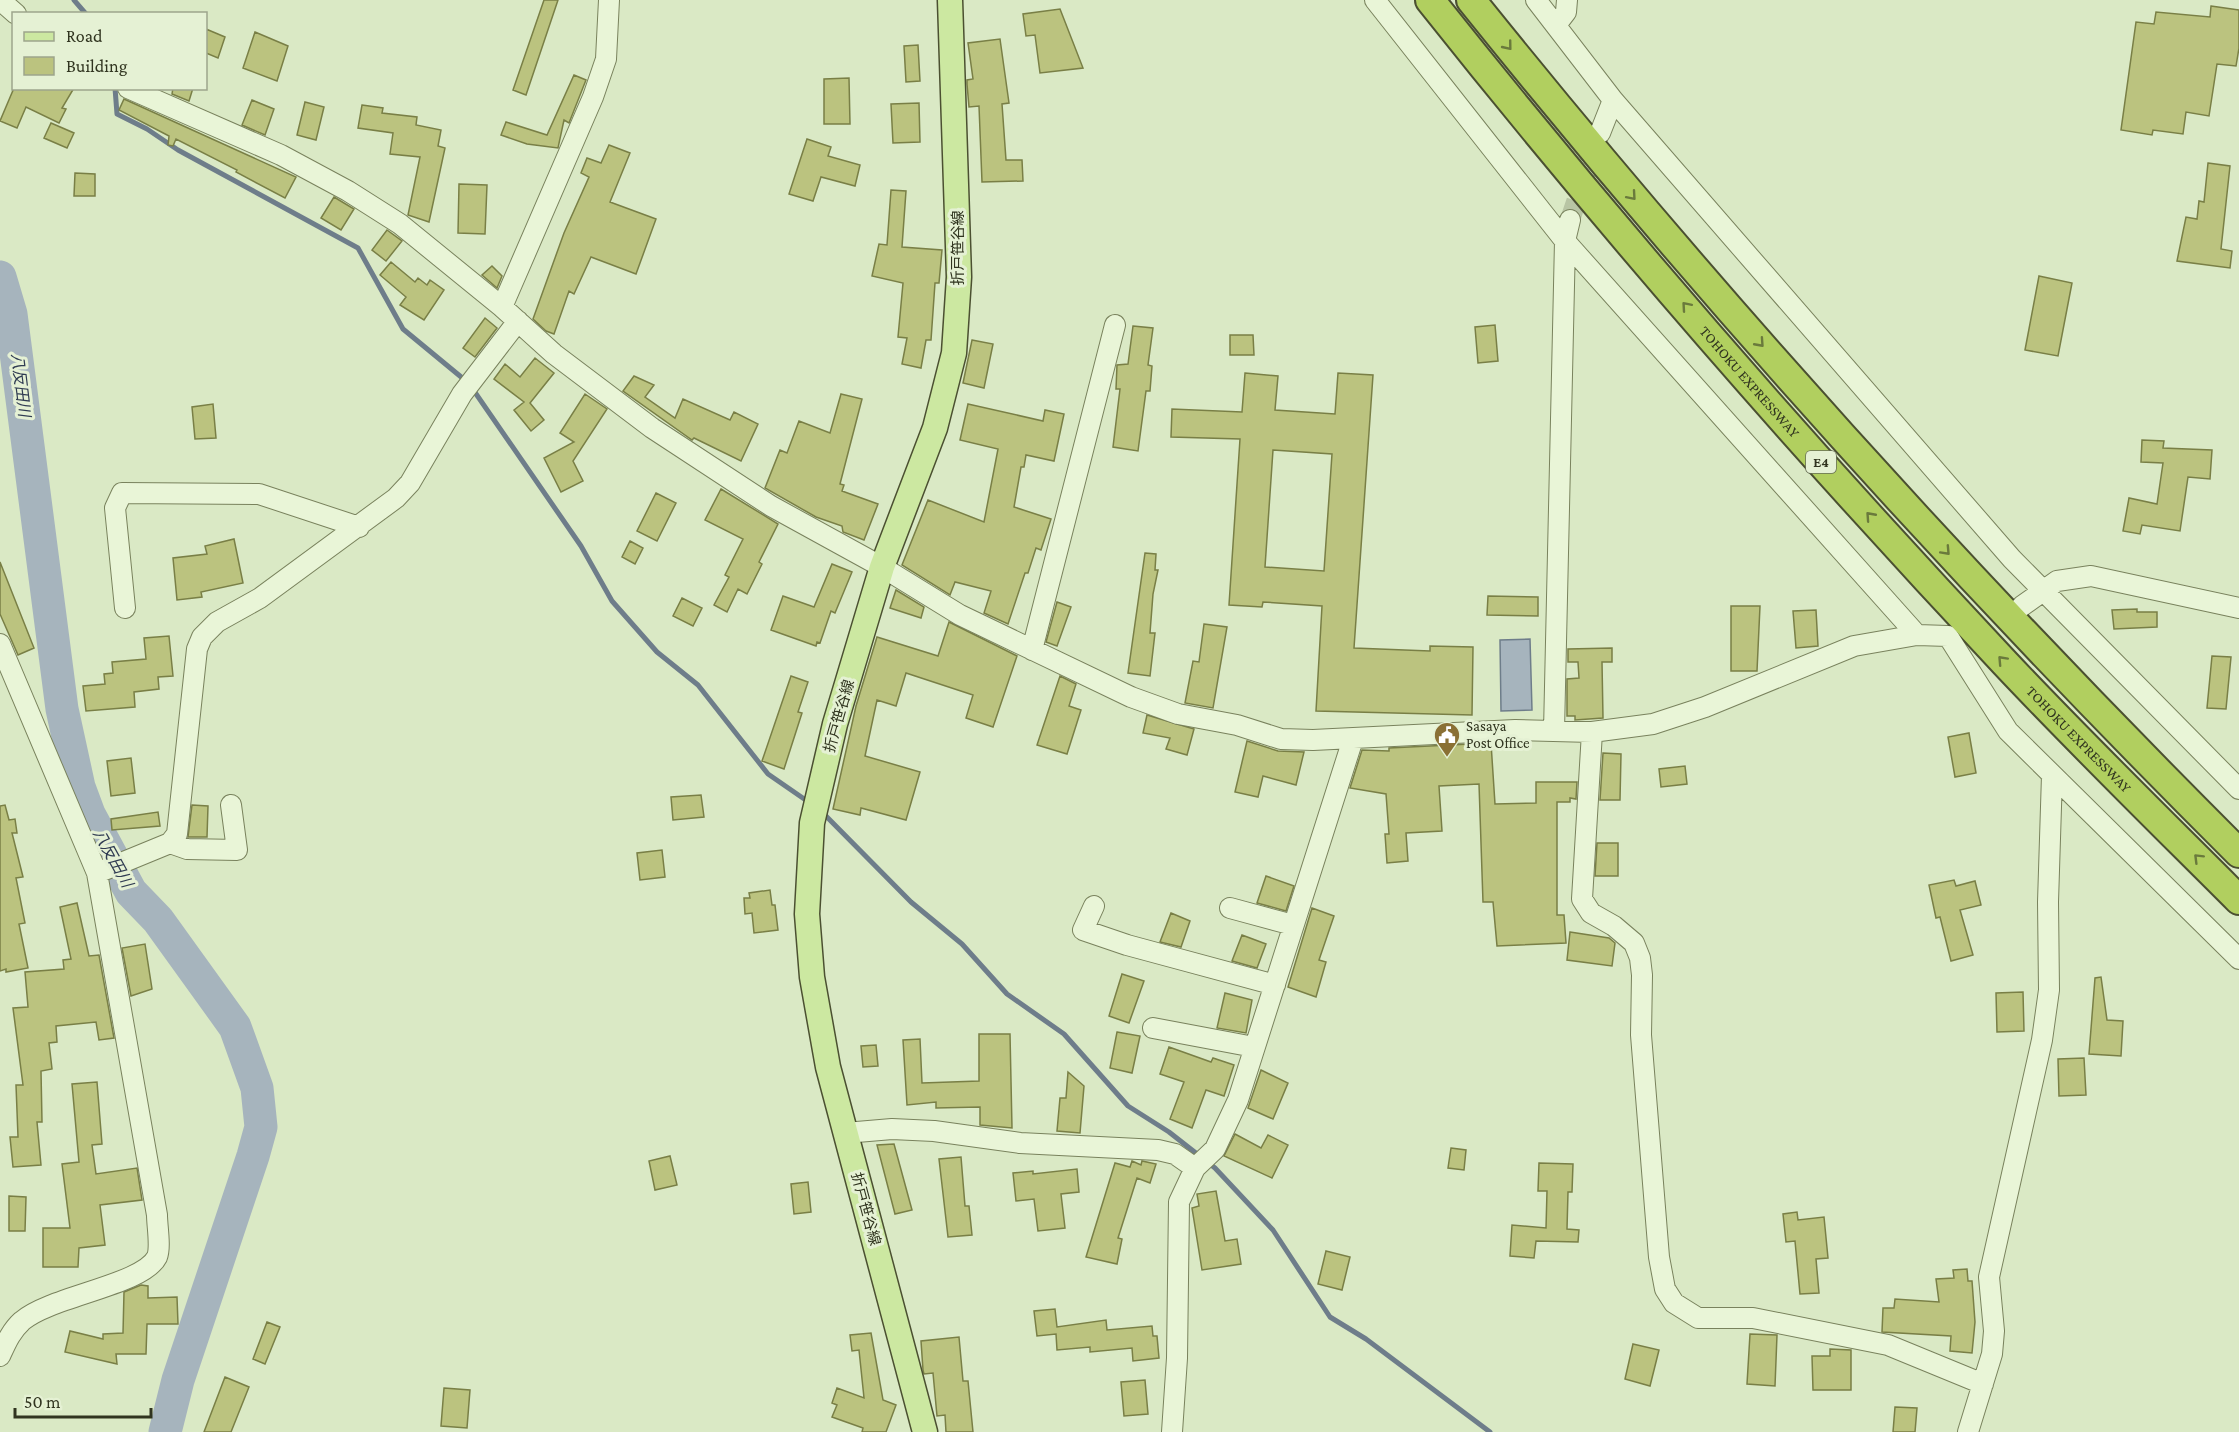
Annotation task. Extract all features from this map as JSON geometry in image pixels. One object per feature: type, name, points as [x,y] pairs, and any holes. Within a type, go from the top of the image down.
[{"type":"highway","name":"TOHOKU EXPRESSWAY","points":[[1430,0],[1627,238],[1807,447],[2006,663],[2239,900]]},
{"type":"highway","name":"E4","points":[[1471,0],[1571,125],[1890,490],[2028,639],[2239,853]]},
{"type":"main road","name":"折戸笹谷線","points":[[925,1432],[828,1067],[812,977],[807,914],[812,823],[835,724],[882,567],[935,428],[954,353],[959,277],[950,0]]},
{"type":"street","points":[[0,0],[14,12]]},
{"type":"street","points":[[502,307],[603,68],[606,58],[609,0]]},
{"type":"street","points":[[1375,0],[1565,242],[1917,634]]},
{"type":"street","points":[[1536,0],[1613,99],[2012,559],[2239,789]]},
{"type":"street","points":[[1556,25],[1566,12],[1567,0]]},
{"type":"street","points":[[133,90],[281,155],[348,191],[400,224],[502,307],[554,354],[652,428],[771,506],[882,567],[960,615],[1131,697],[1178,714],[1237,725],[1281,739],[1353,739],[1515,730],[1592,732],[1653,724],[1705,707],[1854,646],[1917,634],[1953,633],[2007,731],[2239,958]]},
{"type":"street","points":[[1600,133],[1613,99]]},
{"type":"street","points":[[1554,731],[1565,242],[1570,220]]},
{"type":"street","points":[[97,873],[170,843],[177,834],[181,772],[196,656],[202,637],[217,622],[260,598],[396,498],[410,483],[462,394],[518,321]]},
{"type":"street","points":[[1032,650],[1115,325]]},
{"type":"street","points":[[125,608],[115,508],[122,493],[259,494],[359,526]]},
{"type":"street","points":[[2022,606],[2046,591],[2058,580],[2091,576],[2239,608]]},
{"type":"street","points":[[0,644],[97,873],[157,1215],[157,1256],[145,1271],[53,1303],[23,1320],[10,1334],[0,1356]]},
{"type":"street","points":[[1592,732],[1582,899],[1592,913],[1614,926],[1634,943],[1640,958],[1641,1035],[1659,1257],[1665,1289],[1674,1304],[1698,1318],[1753,1318],[1807,1331],[1888,1345],[1983,1384]]},
{"type":"street","points":[[1172,1432],[1177,1358],[1179,1202],[1195,1168],[1215,1149],[1238,1100],[1353,739]]},
{"type":"street","points":[[1968,1432],[1992,1354],[1994,1331],[1989,1310],[1990,1266],[2042,1040],[2049,990],[2048,902],[2052,775]]},
{"type":"street","points":[[170,843],[187,849],[237,850],[231,806]]},
{"type":"street","points":[[1094,906],[1083,930],[1127,945],[1275,985]]},
{"type":"street","points":[[1230,908],[1293,925]]},
{"type":"street","points":[[1153,1028],[1254,1047]]},
{"type":"street","points":[[845,1133],[892,1129],[934,1131],[1020,1143],[1158,1150],[1175,1154],[1195,1168]]},
{"type":"shaded area","points":[[1530,639],[1532,710],[1501,711],[1500,640]]},
{"type":"building","points":[[544,0],[558,0],[526,95],[513,90]]},
{"type":"building","points":[[2211,6],[2239,10],[2239,48],[2236,66],[2217,64],[2209,116],[2186,112],[2183,134],[2153,130],[2152,135],[2121,130],[2136,22],[2154,24],[2156,12],[2210,17]]},
{"type":"building","points":[[1060,9],[1083,68],[1040,73],[1035,35],[1026,36],[1023,14]]},
{"type":"building","points":[[207,29],[225,37],[218,58],[207,53]]},
{"type":"building","points":[[255,32],[288,46],[277,81],[243,68]]},
{"type":"building","points":[[1000,39],[1009,103],[1002,104],[1006,160],[1022,160],[1023,181],[982,182],[979,106],[969,107],[967,80],[973,79],[968,43]]},
{"type":"building","points":[[918,45],[920,81],[906,82],[904,46]]},
{"type":"building","points":[[574,75],[586,80],[569,123],[564,120],[558,148],[527,144],[501,135],[506,122],[547,135]]},
{"type":"building","points":[[849,78],[850,124],[824,124],[824,79]]},
{"type":"building","points":[[13,90],[73,90],[62,108],[66,109],[59,123],[26,107],[17,128],[0,121]]},
{"type":"building","points":[[173,90],[192,90],[189,101],[172,94]]},
{"type":"building","points":[[124,99],[296,177],[285,198],[176,139],[173,146],[168,145],[169,136],[119,110]]},
{"type":"building","points":[[252,100],[274,109],[265,135],[242,125]]},
{"type":"building","points":[[305,102],[324,107],[316,140],[297,135]]},
{"type":"building","points":[[919,103],[920,142],[893,143],[891,104]]},
{"type":"building","points":[[362,105],[383,108],[382,113],[417,117],[416,125],[441,130],[438,146],[445,148],[429,222],[408,215],[420,157],[390,154],[393,133],[358,128]]},
{"type":"building","points":[[51,123],[74,133],[67,148],[44,138]]},
{"type":"building","points":[[807,139],[831,147],[828,156],[860,165],[855,186],[821,177],[813,201],[789,194]]},
{"type":"building","points":[[609,145],[630,153],[610,202],[656,219],[636,274],[591,257],[574,294],[569,291],[554,334],[546,331],[533,319],[564,233],[589,177],[581,173],[587,158],[601,163]]},
{"type":"building","points":[[2208,163],[2230,166],[2221,249],[2232,251],[2230,268],[2177,261],[2186,217],[2197,219],[2199,201],[2204,202]]},
{"type":"building","points":[[75,173],[95,174],[95,196],[74,196]]},
{"type":"building","points":[[459,184],[487,185],[485,234],[458,233]]},
{"type":"building","points":[[891,190],[906,191],[902,247],[942,250],[939,283],[935,283],[931,340],[926,340],[921,368],[902,364],[907,338],[898,337],[903,283],[872,276],[879,244],[887,245]]},
{"type":"building","points":[[334,197],[354,209],[341,230],[321,218]]},
{"type":"building","points":[[387,230],[402,241],[386,261],[372,250]]},
{"type":"building","points":[[391,262],[415,282],[418,278],[427,285],[430,280],[444,290],[424,320],[400,305],[406,297],[380,275]]},
{"type":"building","points":[[492,266],[502,276],[497,288],[482,275]]},
{"type":"building","points":[[2039,276],[2072,283],[2058,356],[2025,350]]},
{"type":"building","points":[[485,318],[497,328],[475,357],[463,348]]},
{"type":"building","points":[[1495,325],[1498,361],[1478,363],[1475,327]]},
{"type":"building","points":[[1133,326],[1153,328],[1148,365],[1152,366],[1150,391],[1146,391],[1138,451],[1113,447],[1120,389],[1116,389],[1117,365],[1128,364]]},
{"type":"building","points":[[1230,335],[1253,335],[1254,355],[1230,355]]},
{"type":"building","points":[[972,340],[993,344],[984,388],[963,383]]},
{"type":"building","points":[[535,358],[554,373],[530,403],[544,420],[531,431],[514,410],[524,402],[494,379],[505,364],[520,377]]},
{"type":"building","points":[[1245,373],[1278,376],[1275,410],[1335,414],[1338,373],[1373,375],[1354,648],[1430,651],[1430,646],[1473,647],[1472,715],[1316,711],[1322,606],[1263,602],[1262,607],[1229,605],[1240,439],[1171,437],[1172,409],[1242,412]],"holes":[[[1273,450],[1332,454],[1324,571],[1265,567]]]},
{"type":"building","points":[[634,376],[654,385],[645,397],[675,418],[683,399],[730,420],[734,412],[758,424],[741,461],[694,438],[692,440],[623,391]]},
{"type":"building","points":[[585,394],[607,409],[573,461],[583,481],[561,492],[544,458],[574,442],[560,433]]},
{"type":"building","points":[[841,394],[862,399],[840,484],[844,485],[842,491],[878,504],[864,540],[843,532],[842,526],[816,517],[765,488],[780,450],[787,453],[799,421],[830,433]]},
{"type":"building","points":[[213,404],[216,438],[195,439],[192,407]]},
{"type":"building","points":[[968,404],[1043,421],[1045,410],[1064,414],[1054,461],[1026,455],[1024,467],[1021,467],[1014,507],[1051,519],[1041,550],[1036,548],[1028,573],[1025,573],[1008,624],[984,613],[991,591],[955,582],[950,595],[902,565],[928,500],[984,522],[998,449],[960,440]]},
{"type":"building","points":[[2142,440],[2164,441],[2163,448],[2212,450],[2210,479],[2188,477],[2180,531],[2142,525],[2140,534],[2123,531],[2129,498],[2157,504],[2163,463],[2141,462]]},
{"type":"building","points":[[721,489],[778,524],[759,562],[762,564],[747,594],[738,589],[727,612],[714,605],[729,577],[725,575],[743,539],[705,520]]},
{"type":"building","points":[[656,493],[676,503],[657,541],[637,531]]},
{"type":"building","points":[[234,539],[243,583],[201,592],[202,597],[177,600],[173,558],[207,554],[205,546]]},
{"type":"building","points":[[630,541],[643,548],[635,564],[622,557]]},
{"type":"building","points":[[1145,553],[1156,554],[1155,570],[1158,570],[1153,594],[1150,633],[1155,633],[1150,676],[1128,673]]},
{"type":"building","points":[[0,562],[34,648],[18,655],[0,614]]},
{"type":"building","points":[[832,564],[852,572],[835,613],[831,611],[820,643],[817,642],[816,646],[771,630],[783,596],[814,607]]},
{"type":"building","points":[[896,590],[924,607],[921,618],[890,608]]},
{"type":"building","points":[[1488,596],[1538,597],[1538,616],[1487,615]]},
{"type":"building","points":[[682,598],[702,608],[693,626],[673,616]]},
{"type":"building","points":[[1057,602],[1071,607],[1057,646],[1046,642]]},
{"type":"building","points":[[1731,606],[1760,606],[1757,671],[1731,671]]},
{"type":"building","points":[[2137,609],[2137,612],[2157,612],[2157,627],[2114,629],[2112,610]]},
{"type":"building","points":[[1816,610],[1818,646],[1796,648],[1793,611]]},
{"type":"building","points":[[949,622],[1017,656],[993,727],[966,718],[973,695],[906,673],[896,706],[877,700],[865,756],[920,772],[906,820],[861,808],[860,815],[833,809],[856,706],[877,637],[938,656]]},
{"type":"building","points":[[1204,624],[1227,627],[1213,708],[1185,703],[1193,661],[1199,662]]},
{"type":"building","points":[[169,636],[173,676],[158,677],[159,689],[134,692],[135,707],[86,711],[83,686],[105,684],[104,674],[113,673],[112,662],[146,659],[144,638]]},
{"type":"building","points":[[1612,648],[1612,662],[1602,662],[1603,718],[1575,720],[1575,716],[1567,716],[1567,679],[1579,678],[1578,662],[1568,662],[1568,649]]},
{"type":"building","points":[[2212,656],[2231,657],[2226,709],[2207,708]]},
{"type":"building","points":[[791,676],[808,682],[798,712],[802,713],[784,769],[762,761]]},
{"type":"building","points":[[1060,676],[1076,684],[1069,706],[1081,710],[1067,754],[1037,745]]},
{"type":"building","points":[[1147,715],[1194,729],[1187,755],[1166,749],[1170,738],[1143,733]]},
{"type":"building","points":[[1969,733],[1976,773],[1955,777],[1948,737]]},
{"type":"building","points":[[1247,741],[1278,751],[1304,752],[1296,785],[1263,776],[1258,797],[1235,792]]},
{"type":"building","points":[[1491,743],[1495,804],[1536,803],[1536,782],[1577,782],[1576,799],[1570,798],[1570,802],[1557,802],[1557,915],[1564,915],[1566,943],[1497,946],[1493,902],[1483,902],[1479,784],[1439,786],[1442,831],[1406,833],[1408,861],[1387,863],[1385,834],[1389,834],[1386,794],[1350,788],[1362,750],[1389,751],[1389,748]]},
{"type":"building","points":[[1603,753],[1621,754],[1620,800],[1600,800]]},
{"type":"building","points":[[131,758],[135,793],[111,796],[107,761]]},
{"type":"building","points":[[1685,766],[1687,784],[1661,787],[1659,769]]},
{"type":"building","points":[[701,795],[704,817],[673,820],[671,797]]},
{"type":"building","points":[[5,805],[9,820],[15,819],[17,833],[12,833],[23,877],[16,878],[25,923],[19,924],[28,968],[6,972],[6,969],[0,971],[0,806]]},
{"type":"building","points":[[192,805],[208,806],[207,837],[188,837]]},
{"type":"building","points":[[158,812],[160,826],[112,830],[111,819]]},
{"type":"building","points":[[1597,843],[1618,843],[1618,876],[1595,876]]},
{"type":"building","points":[[662,850],[665,877],[640,880],[637,853]]},
{"type":"building","points":[[1266,876],[1294,886],[1286,911],[1257,903]]},
{"type":"building","points":[[1954,880],[1956,886],[1975,881],[1981,905],[1960,910],[1973,955],[1951,961],[1940,917],[1936,918],[1929,885]]},
{"type":"building","points":[[770,890],[772,905],[775,905],[778,930],[754,933],[752,913],[745,914],[744,898],[750,898],[749,893]]},
{"type":"building","points":[[77,903],[89,956],[99,955],[114,1038],[99,1040],[96,1022],[56,1026],[57,1042],[49,1043],[52,1069],[41,1071],[42,1122],[37,1122],[41,1165],[13,1167],[10,1137],[18,1137],[16,1085],[23,1085],[13,1008],[28,1007],[25,972],[64,969],[63,960],[71,959],[60,907]]},
{"type":"building","points":[[1312,908],[1334,916],[1319,960],[1326,962],[1316,997],[1288,987]]},
{"type":"building","points":[[1171,913],[1190,921],[1181,947],[1160,942]]},
{"type":"building","points":[[1570,932],[1609,938],[1615,943],[1612,966],[1567,960]]},
{"type":"building","points":[[1242,935],[1266,944],[1257,968],[1232,961]]},
{"type":"building","points":[[145,944],[152,989],[131,996],[122,948]]},
{"type":"building","points":[[1122,974],[1144,981],[1129,1023],[1109,1016]]},
{"type":"building","points":[[2101,977],[2107,1020],[2123,1021],[2121,1056],[2089,1054],[2095,978]]},
{"type":"building","points":[[2023,992],[2024,1031],[1997,1032],[1996,993]]},
{"type":"building","points":[[1225,993],[1252,1000],[1246,1033],[1217,1028]]},
{"type":"building","points":[[1117,1032],[1140,1036],[1132,1073],[1110,1068]]},
{"type":"building","points":[[979,1034],[1010,1034],[1012,1128],[980,1125],[980,1107],[936,1108],[936,1102],[907,1105],[903,1040],[920,1039],[922,1083],[979,1081]]},
{"type":"building","points":[[876,1045],[878,1066],[863,1067],[861,1046]]},
{"type":"building","points":[[1169,1047],[1211,1062],[1213,1058],[1234,1065],[1224,1096],[1206,1090],[1192,1128],[1170,1119],[1184,1082],[1160,1074]]},
{"type":"building","points":[[2084,1058],[2086,1095],[2059,1096],[2058,1059]]},
{"type":"building","points":[[1261,1070],[1288,1083],[1273,1119],[1248,1108]]},
{"type":"building","points":[[1068,1072],[1084,1086],[1080,1133],[1057,1131],[1060,1098],[1066,1098]]},
{"type":"building","points":[[97,1082],[102,1144],[92,1145],[96,1174],[137,1168],[142,1200],[100,1205],[105,1245],[79,1248],[78,1267],[43,1267],[43,1228],[70,1228],[62,1164],[79,1162],[72,1084]]},
{"type":"building","points":[[1235,1134],[1261,1148],[1268,1135],[1288,1145],[1272,1178],[1224,1156]]},
{"type":"building","points":[[894,1144],[912,1210],[895,1214],[877,1145]]},
{"type":"building","points":[[1451,1148],[1466,1150],[1464,1170],[1448,1168]]},
{"type":"building","points":[[670,1156],[677,1185],[655,1190],[649,1161]]},
{"type":"building","points":[[961,1157],[965,1206],[969,1206],[972,1235],[948,1237],[939,1159]]},
{"type":"building","points":[[1132,1161],[1141,1165],[1142,1161],[1156,1164],[1150,1183],[1137,1178],[1118,1238],[1122,1239],[1117,1264],[1086,1257],[1115,1163],[1130,1167]]},
{"type":"building","points":[[1539,1163],[1573,1164],[1572,1192],[1568,1192],[1567,1229],[1579,1230],[1578,1242],[1536,1241],[1534,1258],[1510,1256],[1512,1225],[1546,1228],[1547,1191],[1538,1191]]},
{"type":"building","points":[[1077,1169],[1079,1192],[1061,1194],[1065,1228],[1038,1231],[1034,1199],[1016,1201],[1013,1173],[1033,1171],[1033,1174]]},
{"type":"building","points":[[808,1182],[811,1212],[794,1214],[791,1184]]},
{"type":"building","points":[[1216,1191],[1225,1241],[1237,1239],[1241,1264],[1202,1270],[1192,1208],[1199,1206],[1197,1194]]},
{"type":"building","points":[[9,1196],[26,1197],[25,1231],[9,1231]]},
{"type":"building","points":[[1797,1212],[1798,1220],[1824,1217],[1828,1258],[1816,1259],[1819,1293],[1800,1294],[1795,1241],[1786,1242],[1783,1214]]},
{"type":"building","points":[[1326,1251],[1350,1257],[1342,1290],[1318,1284]]},
{"type":"building","points":[[1967,1269],[1968,1281],[1972,1281],[1975,1322],[1972,1353],[1950,1351],[1951,1336],[1882,1332],[1883,1308],[1894,1308],[1895,1299],[1939,1302],[1936,1279],[1954,1278],[1953,1270]]},
{"type":"building","points":[[141,1285],[148,1286],[148,1298],[177,1297],[178,1324],[147,1324],[146,1354],[116,1354],[117,1364],[65,1352],[70,1331],[103,1339],[103,1334],[123,1333],[124,1292]]},
{"type":"building","points":[[1055,1309],[1057,1327],[1106,1320],[1107,1330],[1152,1326],[1153,1336],[1157,1336],[1159,1358],[1133,1361],[1132,1348],[1090,1352],[1090,1347],[1057,1350],[1056,1334],[1037,1336],[1034,1311]]},
{"type":"building","points":[[267,1322],[280,1327],[265,1364],[253,1359]]},
{"type":"building","points":[[871,1333],[883,1400],[896,1405],[886,1432],[862,1432],[863,1428],[832,1417],[837,1405],[832,1403],[837,1388],[864,1398],[859,1350],[852,1351],[850,1335]]},
{"type":"building","points":[[1750,1334],[1777,1335],[1775,1386],[1747,1384]]},
{"type":"building","points":[[959,1337],[963,1381],[968,1381],[973,1432],[946,1432],[945,1415],[937,1416],[933,1373],[924,1374],[923,1370],[921,1341]]},
{"type":"building","points":[[1633,1344],[1659,1350],[1650,1386],[1625,1379]]},
{"type":"building","points":[[1830,1349],[1851,1350],[1851,1390],[1813,1390],[1812,1356],[1830,1356]]},
{"type":"building","points":[[225,1377],[249,1387],[231,1432],[204,1432]]},
{"type":"building","points":[[1145,1380],[1148,1414],[1124,1416],[1121,1382]]},
{"type":"building","points":[[444,1388],[470,1390],[467,1428],[441,1426]]},
{"type":"building","points":[[1895,1407],[1917,1408],[1915,1432],[1893,1432]]},
{"type":"waterway","points":[[74,0],[84,12]]},
{"type":"waterway","points":[[115,90],[117,114],[147,129],[178,150],[358,248],[403,329],[466,381]]},
{"type":"waterway","name":"八反田川","points":[[0,277],[11,314],[62,709],[79,787],[89,814],[131,892],[158,920],[235,1027],[257,1088],[261,1127],[178,1380],[165,1432]]},
{"type":"waterway","points":[[472,388],[581,546],[612,601],[657,652],[698,685],[768,774],[810,803]]},
{"type":"waterway","points":[[822,812],[911,902],[962,944],[1007,994],[1064,1034],[1128,1106],[1169,1132],[1215,1168],[1273,1230],[1330,1317],[1366,1339],[1490,1432]]},
{"type":"tunnel","points":[[1570,220],[1597,140]]},
{"type":"place","name":"Sasaya Post Office","points":[[1447,758]]}]
